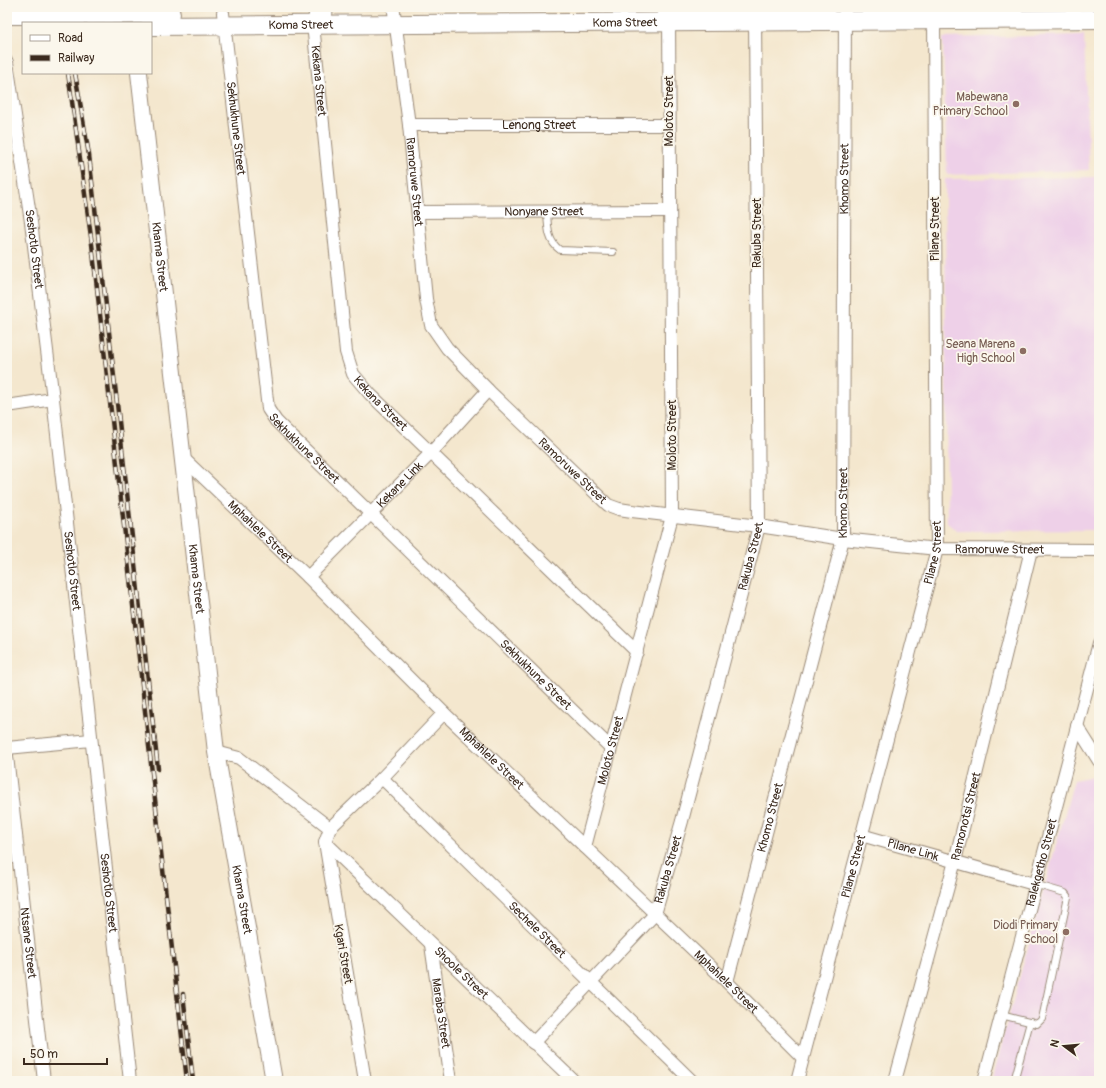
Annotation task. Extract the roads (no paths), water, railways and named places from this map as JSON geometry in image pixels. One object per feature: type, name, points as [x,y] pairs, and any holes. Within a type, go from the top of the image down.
[{"type":"main road","name":"Koma Street","points":[[934,12],[987,7]]},
{"type":"main road","points":[[1053,7],[1080,7]]},
{"type":"main road","name":"Koma Street","points":[[7,26],[25,20],[89,15],[133,19],[224,19],[320,16],[395,18],[669,17],[934,12],[1099,19]]},
{"type":"main road","name":"Koma Street","points":[[7,15],[25,20]]},
{"type":"main road","name":"Koma Street","points":[[152,26],[224,19]]},
{"type":"street","name":"Pilane Street","points":[[797,1081],[860,835],[937,549],[934,12]]},
{"type":"street","name":"Khomo Street","points":[[727,982],[844,538],[845,14]]},
{"type":"street","name":"Rakuba Street","points":[[533,1043],[655,914],[682,821],[759,526],[755,15]]},
{"type":"street","name":"Kekana Street","points":[[320,16],[346,352],[350,366],[358,381],[430,454],[637,652]]},
{"type":"street","name":"Moloto Street","points":[[585,848],[610,747],[637,652],[672,516],[669,17]]},
{"type":"street","name":"Ramoruwe Street","points":[[395,18],[409,125],[426,299],[431,325],[447,348],[488,390],[608,504],[619,509],[937,549],[1099,550]]},
{"type":"street","name":"Sekhukhune Street","points":[[224,19],[268,409],[276,421],[610,747]]},
{"type":"street","name":"Seshotlo Street","points":[[7,62],[31,222],[53,399],[130,1081]]},
{"type":"street","name":"Khama Street","points":[[139,74],[216,752],[274,1081]]},
{"type":"street","name":"Lenong Street","points":[[409,125],[669,125]]},
{"type":"street","name":"Nonyane Street","points":[[418,212],[670,210]]},
{"type":"street","name":"Kekane Link","points":[[308,577],[430,454],[488,390]]},
{"type":"street","points":[[7,406],[53,399]]},
{"type":"street","name":"Mphahlele Street","points":[[182,457],[308,577],[444,713],[727,982],[802,1057]]},
{"type":"street","name":"Ramonotsi Street","points":[[895,1081],[955,861],[1031,550]]},
{"type":"street","name":"Ralekgetho Street","points":[[984,1081],[1034,884],[1099,643]]},
{"type":"street","name":"Kgari Street","points":[[365,1081],[325,842],[330,828],[382,778],[444,713]]},
{"type":"street","points":[[1077,726],[1099,761]]},
{"type":"street","points":[[7,748],[91,740]]},
{"type":"street","points":[[216,752],[239,758],[330,828]]},
{"type":"street","name":"Ntsane Street","points":[[7,756],[44,1081]]},
{"type":"street","name":"Sechele Street","points":[[382,778],[692,1081]]},
{"type":"street","name":"Pilane Link","points":[[860,835],[1034,884]]},
{"type":"street","name":"Shoole Street","points":[[325,842],[431,946],[574,1081]]},
{"type":"street","points":[[329,871],[348,864]]},
{"type":"street","name":"Maraba Street","points":[[431,946],[451,1081]]},
{"type":"lane","points":[[547,211],[550,239],[553,245],[560,250],[613,252]]},
{"type":"lane","points":[[1001,1015],[1037,1024],[1042,1019],[1068,897],[1065,893],[1034,884]]},
{"type":"lane","points":[[1014,1081],[1030,1022]]},
{"type":"railway","points":[[54,7],[58,22]]},
{"type":"railway","points":[[61,7],[65,22]]},
{"type":"railway","points":[[68,74],[92,244],[187,1081]]},
{"type":"railway","points":[[75,74],[89,155],[158,769]]},
{"type":"railway","points":[[183,994],[193,1081]]},
{"type":"place","name":"Mabewana Primary School","points":[[1016,104]]},
{"type":"place","name":"Seana Marena High School","points":[[1023,351]]},
{"type":"place","name":"Diodi Primary School","points":[[1066,932]]}]
